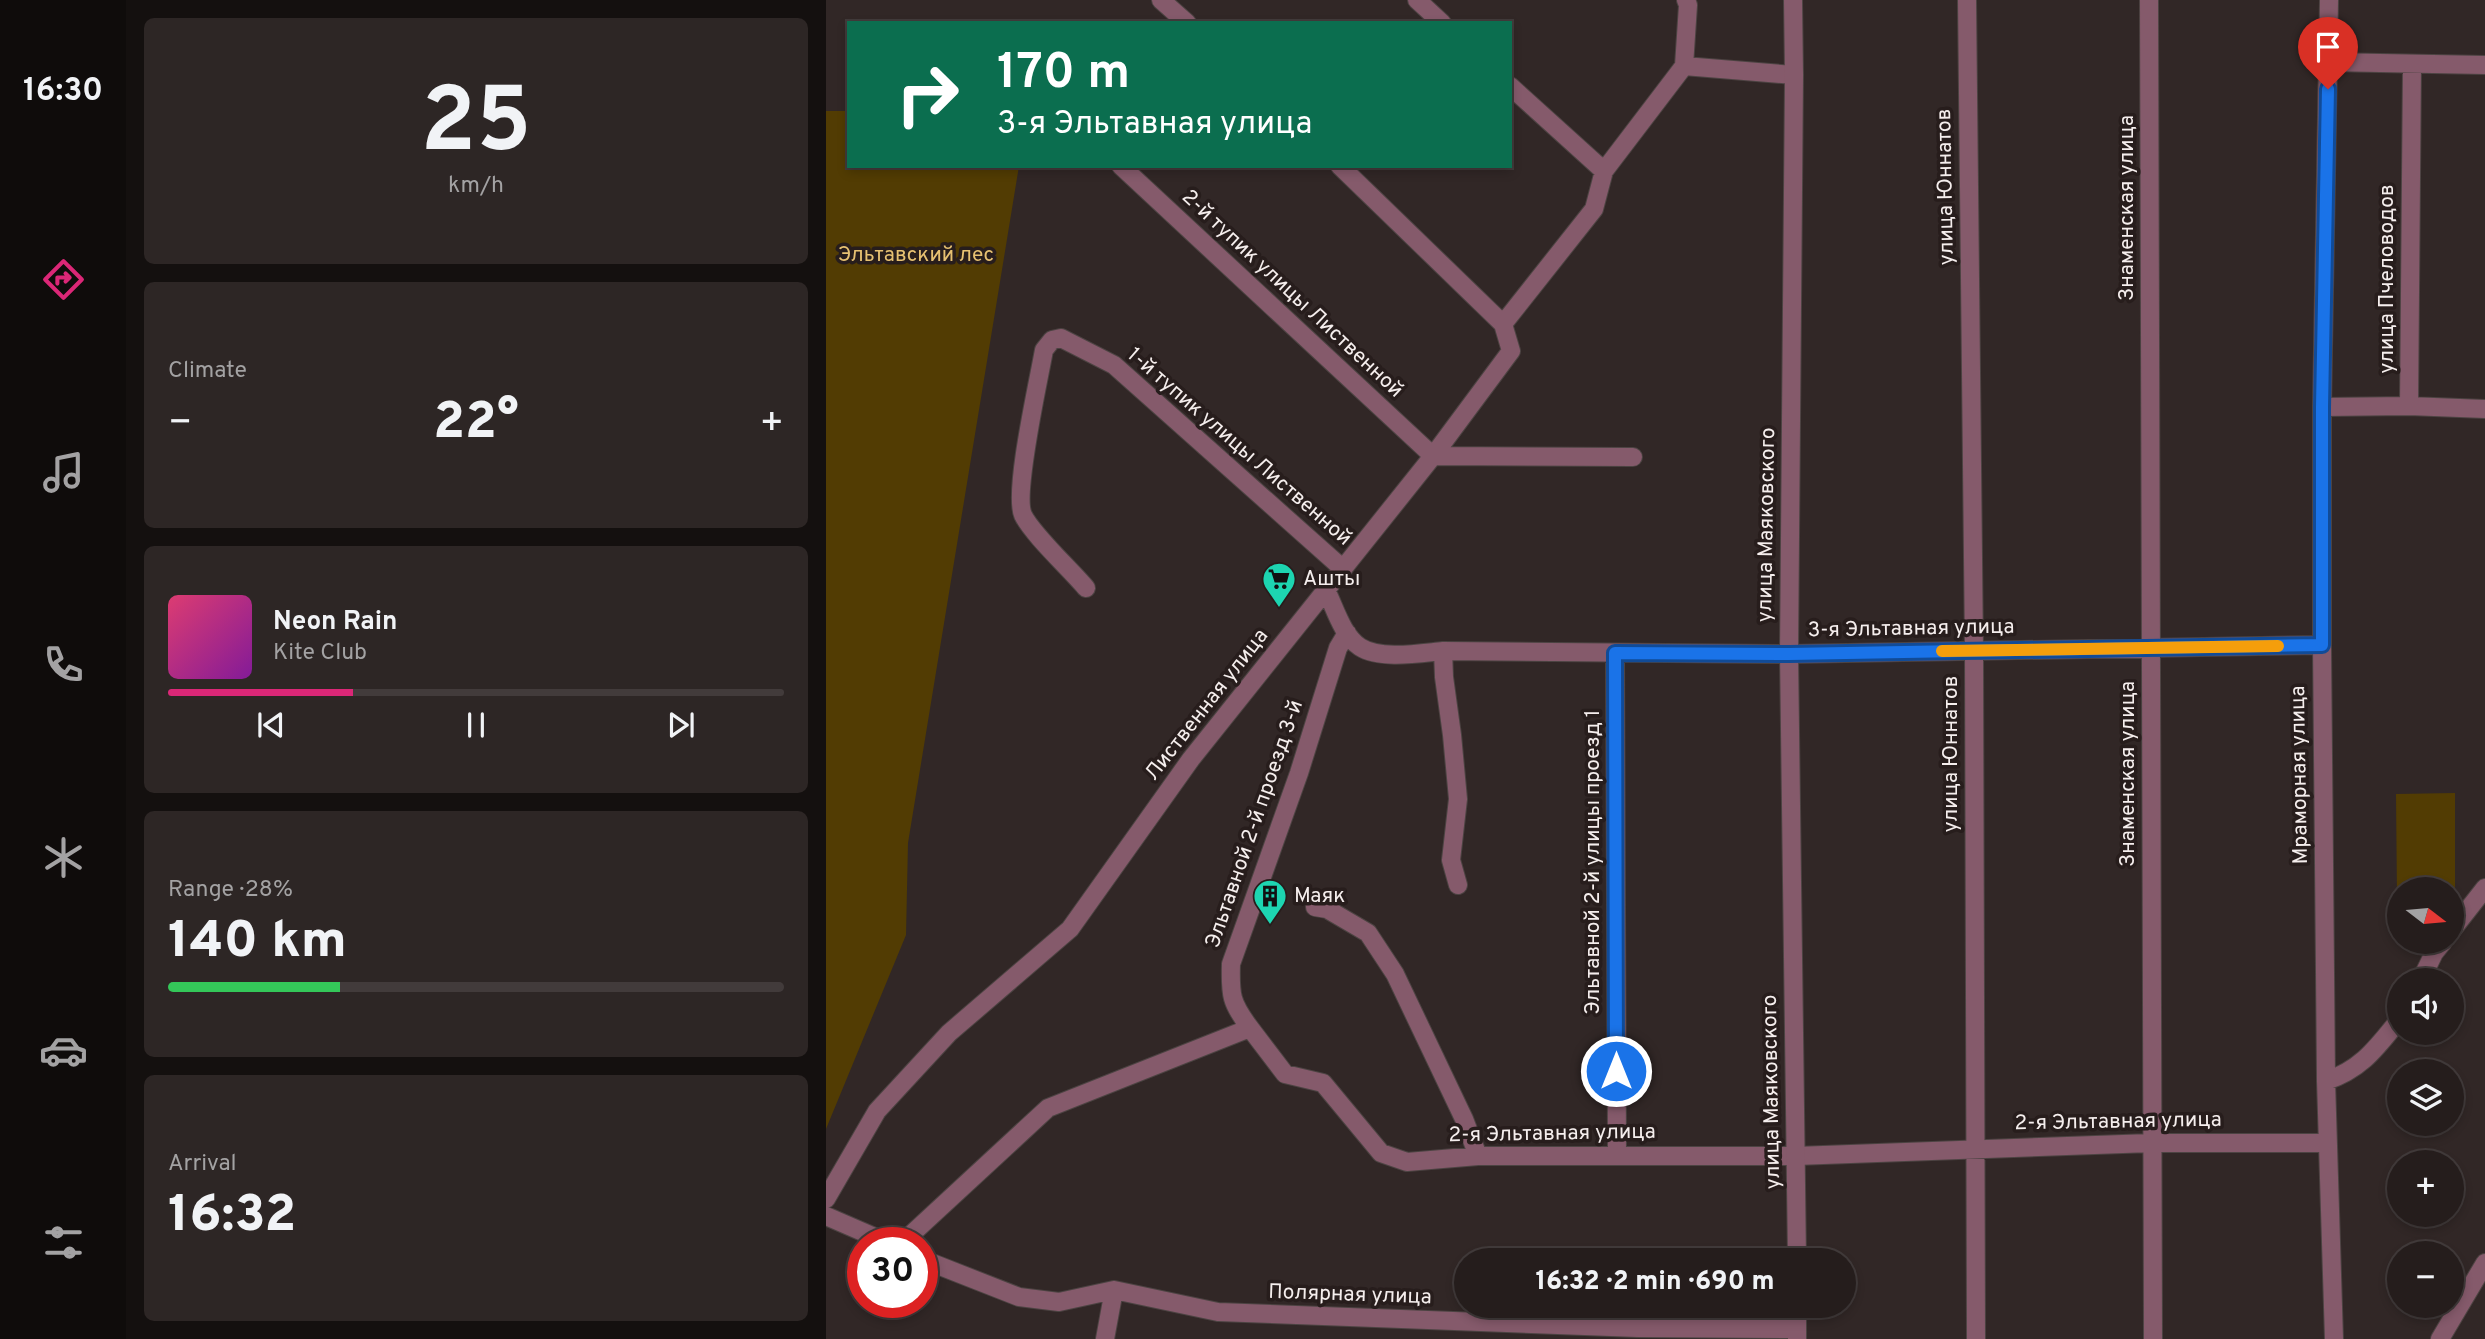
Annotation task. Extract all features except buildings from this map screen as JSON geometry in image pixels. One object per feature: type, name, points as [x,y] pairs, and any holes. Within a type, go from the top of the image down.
[{"type":"street","points":[[1161,0],[1185,21]]},
{"type":"street","points":[[1417,0],[1440,21]]},
{"type":"street","points":[[1342,168],[1503,324],[1594,209],[1604,172],[1684,66],[1688,5],[1686,0]]},
{"type":"street","name":"улица Маяковского","points":[[1793,0],[1789,654],[1797,1248]]},
{"type":"street","name":"улица Юннатов","points":[[1967,0],[1974,650],[1976,1339]]},
{"type":"street","name":"Знаменская улица","points":[[2149,0],[2153,1339]]},
{"type":"street","name":"Мраморная улица","points":[[2329,0],[2322,407],[2322,645],[2326,1081],[2334,1339]]},
{"type":"street","points":[[2328,62],[2485,65]]},
{"type":"street","name":"улица Пчеловодов","points":[[2409,406],[2412,65]]},
{"type":"street","points":[[1684,66],[1794,75]]},
{"type":"street","points":[[1512,88],[1604,172]]},
{"type":"street","name":"2-й тупик улицы Лиственной","points":[[1123,168],[1433,456]]},
{"type":"street","name":"Лиственная улица","points":[[826,1199],[877,1111],[950,1032],[1070,929],[1191,759],[1433,456],[1511,351],[1503,324]]},
{"type":"street","name":"1-й тупик улицы Лиственной","points":[[1086,588],[1030,524],[1020,506],[1028,432],[1044,350],[1052,340],[1061,338],[1114,365],[1342,569]]},
{"type":"street","points":[[2322,407],[2485,409]]},
{"type":"street","points":[[1433,456],[1633,457]]},
{"type":"street","name":"3-я Эльтавная улица","points":[[1326,590],[1347,633],[1361,648],[1378,653],[1405,655],[1443,651],[1789,654],[2322,645]]},
{"type":"street","name":"Эльтавной 2-й проезд 3-й","points":[[1250,1028],[1234,1008],[1230,986],[1231,964],[1299,773],[1338,648],[1347,633]]},
{"type":"street","points":[[1443,651],[1458,799],[1451,860],[1458,885]]},
{"type":"street","name":"Эльтавной 2-й улицы проезд 1","points":[[1615,653],[1617,1155]]},
{"type":"street","points":[[2464,915],[2485,888]]},
{"type":"street","points":[[1315,907],[1327,909],[1368,933],[1395,974],[1464,1119],[1478,1156]]},
{"type":"street","points":[[918,1227],[1048,1108],[1250,1028]]},
{"type":"street","name":"2-я Эльтавная улица","points":[[1250,1028],[1285,1074],[1323,1083],[1381,1153],[1407,1162],[1478,1156],[1796,1156],[2151,1143],[2328,1143]]},
{"type":"street","points":[[2326,1081],[2346,1074],[2371,1055],[2387,1035]]},
{"type":"street","points":[[826,1216],[851,1227]]},
{"type":"street","points":[[2440,1339],[2485,1263]]},
{"type":"street","points":[[938,1265],[1018,1297],[1059,1302],[1114,1290],[1105,1339]]},
{"type":"street","name":"Полярная улица","points":[[1114,1290],[1218,1312],[1637,1334],[1797,1334]]},
{"type":"green space","name":"Эльтавский лес","points":[[826,111],[847,111],[847,168],[1019,168],[908,843],[906,935],[826,1129]]},
{"type":"green space","points":[[2455,793],[2455,877],[2397,877],[2396,794]]},
{"type":"slow traffic","points":[[1942,651],[2278,646]]},
{"type":"place","name":"Ашты","points":[[1279,609]]},
{"type":"place","name":"Маяк","points":[[1270,926]]},
{"type":"route","points":[[1616,1071],[1615,653],[1789,654],[2322,645],[2322,407],[2328,89]]}]
